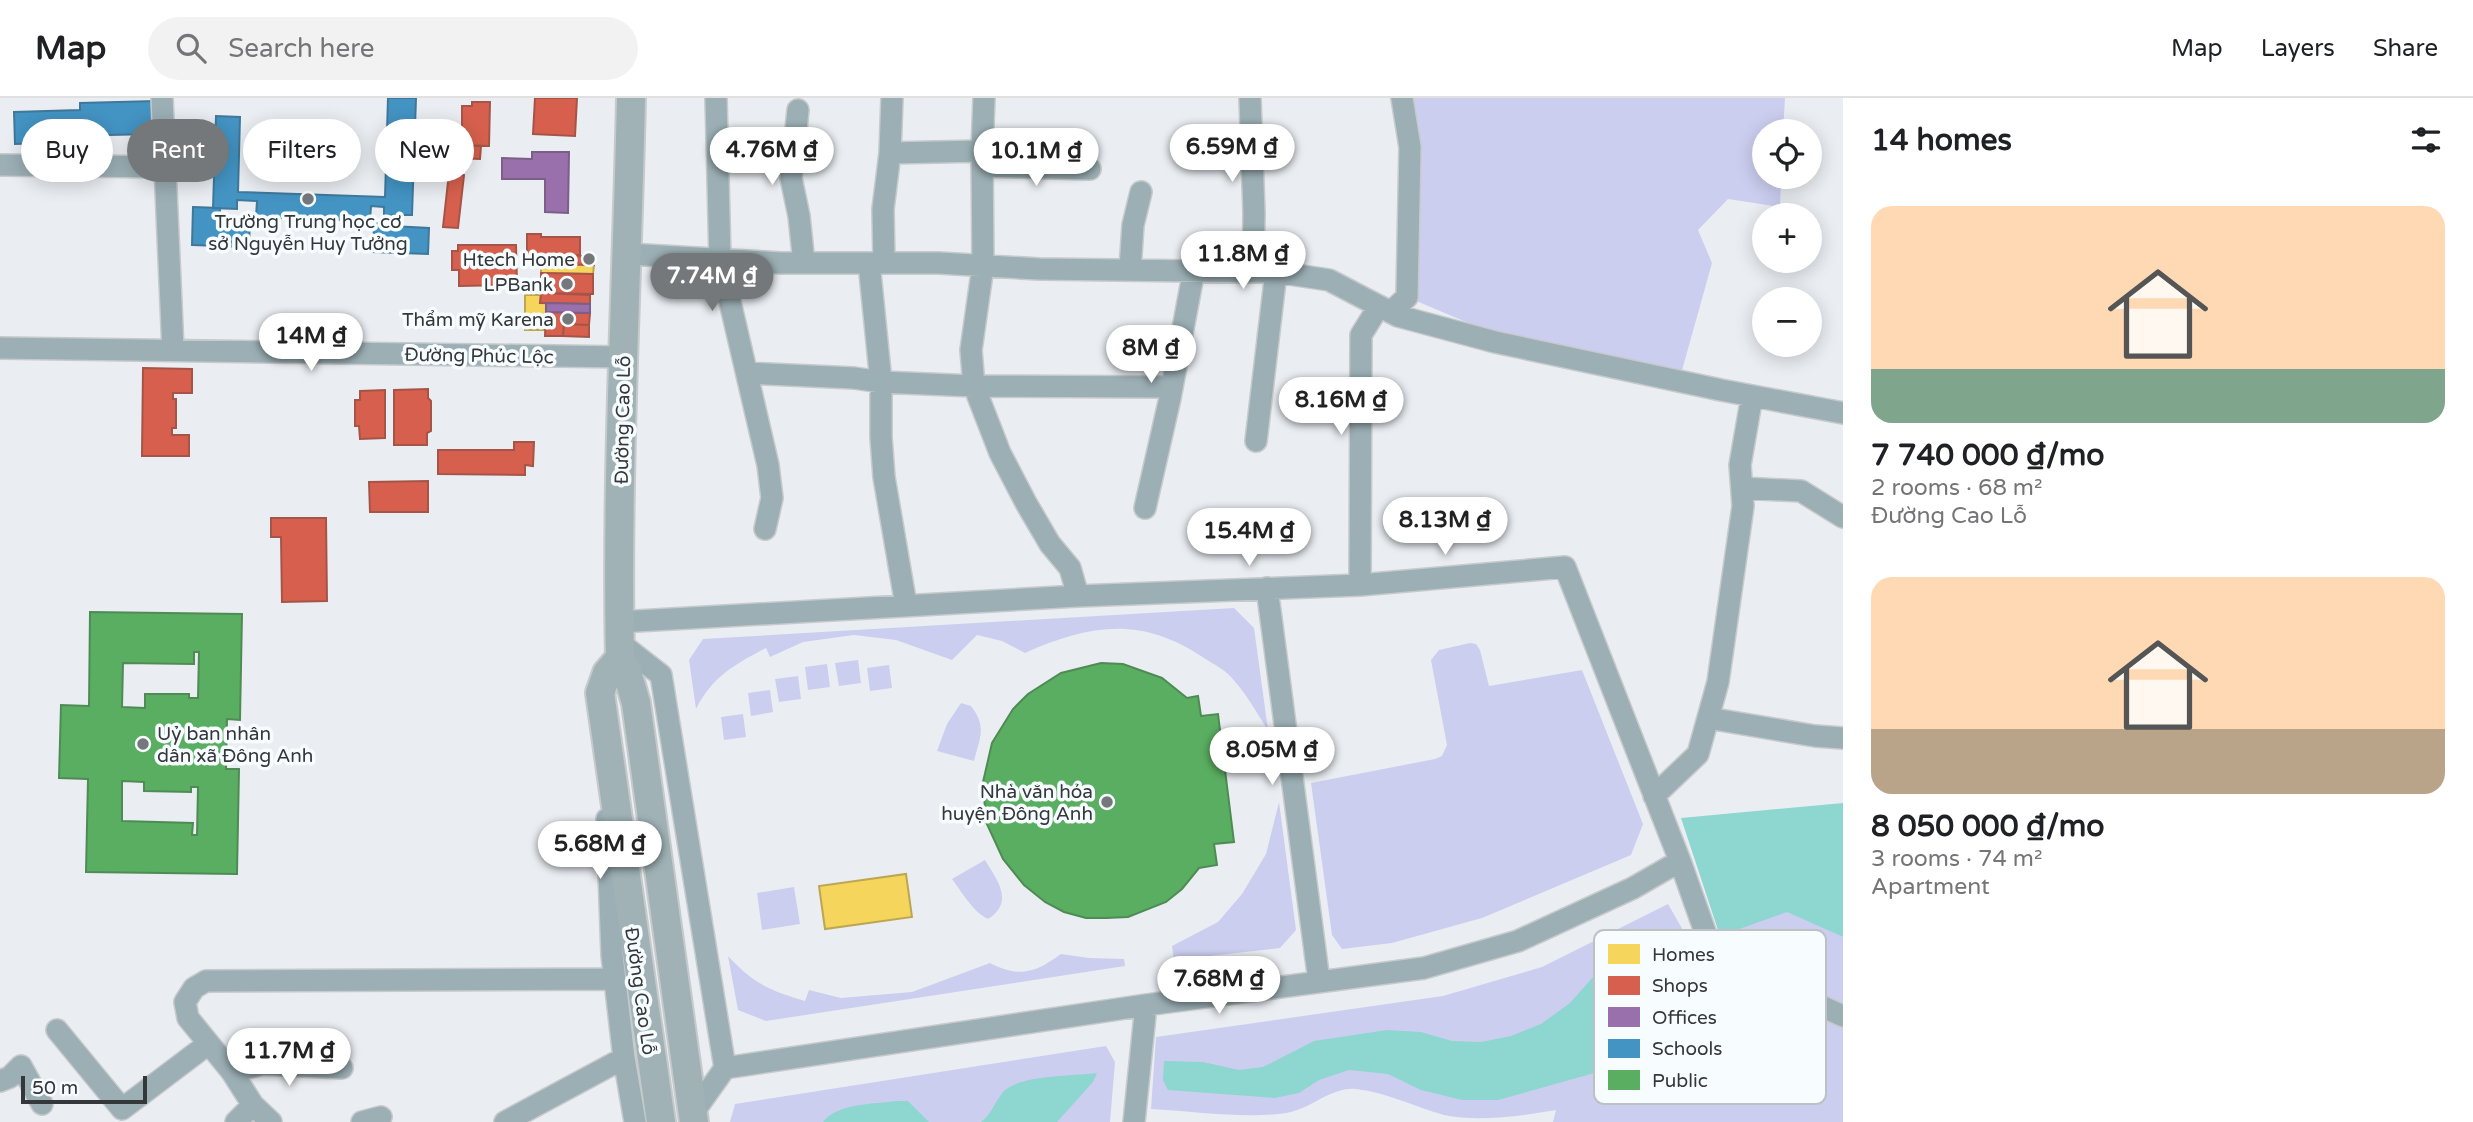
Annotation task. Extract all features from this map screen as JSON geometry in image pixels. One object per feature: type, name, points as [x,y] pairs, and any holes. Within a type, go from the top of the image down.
[{"type":"main road","name":"Đường Cao Lỗ","points":[[631,98],[628,254],[622,357],[620,641],[636,704],[694,1117]]},
{"type":"main road","name":"Đường Cao Lỗ","points":[[620,641],[600,693],[661,1122]]},
{"type":"street","points":[[162,98],[163,119]]},
{"type":"street","points":[[716,98],[720,259],[768,465],[772,498],[765,529]]},
{"type":"street","points":[[892,98],[890,153],[876,263],[884,477],[906,605]]},
{"type":"street","points":[[984,98],[983,266],[971,350],[974,386],[1000,453],[1044,534],[1070,568],[1078,596]]},
{"type":"street","points":[[1250,98],[1253,270]]},
{"type":"street","points":[[1360,585],[1361,335],[1385,309],[1407,298],[1410,147],[1402,98]]},
{"type":"street","points":[[797,110],[792,178],[804,263]]},
{"type":"street","points":[[890,153],[982,158],[1090,169]]},
{"type":"street","points":[[0,165],[127,167]]},
{"type":"street","points":[[167,182],[173,350]]},
{"type":"street","points":[[1130,269],[1133,225],[1141,192]]},
{"type":"street","points":[[628,254],[804,263],[1276,272],[1329,280],[1385,309],[1495,342],[1843,413]]},
{"type":"street","points":[[1145,508],[1194,270]]},
{"type":"street","points":[[1256,441],[1276,272]]},
{"type":"street","name":"Đường Phúc Lộc","points":[[0,348],[622,357]]},
{"type":"street","points":[[748,373],[974,386],[1172,387]]},
{"type":"street","points":[[1654,796],[1698,754],[1718,682],[1743,506],[1741,465],[1752,396]]},
{"type":"street","points":[[1742,488],[1801,491],[1843,516]]},
{"type":"street","points":[[620,641],[906,605],[1360,585],[1565,567],[1704,930]]},
{"type":"street","points":[[1267,588],[1319,981]]},
{"type":"street","points":[[620,641],[662,675],[726,1068],[694,1117]]},
{"type":"street","points":[[1707,718],[1843,738]]},
{"type":"street","points":[[606,743],[608,880],[615,979],[635,1122]]},
{"type":"street","points":[[726,1068],[1424,968],[1518,941],[1633,888],[1680,861]]},
{"type":"street","points":[[271,1122],[253,1105],[232,1072],[188,1018],[185,1002],[194,988],[206,981],[615,979]]},
{"type":"street","points":[[1134,1122],[1146,1006]]},
{"type":"street","points":[[1826,1008],[1843,1016]]},
{"type":"street","points":[[57,1030],[122,1109],[208,1044]]},
{"type":"street","points":[[505,1122],[624,1058]]},
{"type":"street","points":[[232,1072],[262,1065],[342,1069]]},
{"type":"street","points":[[0,1082],[21,1066],[42,1104]]},
{"type":"street","points":[[236,1122],[253,1105]]},
{"type":"shaded area","points":[[1402,98],[1785,98],[1784,119],[1752,119],[1752,189],[1781,189],[1780,203],[1728,199],[1698,230],[1712,263],[1679,381],[1532,350],[1407,297]]},
{"type":"shaded area","points":[[1234,608],[1254,628],[1268,730],[1241,690],[1225,672],[1181,645],[1159,635],[1137,630],[1094,631],[1049,643],[1025,653],[1002,641],[977,635],[952,660],[896,640],[854,635],[803,642],[770,657],[766,648],[725,672],[696,709],[689,660],[703,639]]},
{"type":"shaded area","points":[[1476,644],[1480,650],[1489,686],[1582,670],[1643,824],[1631,855],[1482,918],[1392,943],[1342,949],[1332,935],[1311,783],[1442,756],[1447,745],[1431,660],[1439,650]]},
{"type":"shaded area","points":[[858,660],[861,683],[839,686],[835,663]]},
{"type":"shaded area","points":[[827,664],[830,687],[808,690],[805,667]]},
{"type":"shaded area","points":[[889,665],[892,688],[870,691],[867,668]]},
{"type":"shaded area","points":[[798,676],[801,699],[779,702],[775,679]]},
{"type":"shaded area","points":[[770,690],[773,712],[751,716],[748,693]]},
{"type":"shaded area","points":[[961,703],[971,706],[981,726],[974,761],[937,751],[947,724]]},
{"type":"shaded area","points":[[743,714],[746,737],[724,740],[721,717]]},
{"type":"shaded area","points":[[1279,802],[1296,930],[1280,948],[1174,960],[1172,946],[1218,922],[1242,894],[1266,854]]},
{"type":"shaded area","points":[[1843,803],[1843,937],[1787,912],[1737,930],[1718,930],[1681,818]]},
{"type":"shaded area","points":[[985,860],[998,883],[1002,898],[1001,905],[988,919],[973,907],[952,879]]},
{"type":"shaded area","points":[[794,887],[800,924],[762,930],[757,893]]},
{"type":"shaded area","points":[[1668,904],[1683,930],[1616,930]]},
{"type":"shaded area","points":[[1787,911],[1843,937],[1843,1122],[1553,1122],[1556,1110],[1471,1118],[1444,1115],[1389,1096],[1356,1089],[1339,1091],[1291,1112],[1276,1114],[1241,1115],[1151,1109],[1156,1037],[1443,996],[1542,967],[1594,941],[1594,1104],[1826,1104],[1826,930],[1736,930]]},
{"type":"shaded area","points":[[1061,954],[1124,959],[1125,966],[766,1021],[738,1010],[728,956],[763,985],[805,1001],[809,990],[841,998],[912,992],[990,963],[1010,971],[1027,971],[1043,966]]},
{"type":"shaded area","points":[[1593,977],[1594,1073],[1498,1100],[1462,1100],[1421,1090],[1388,1074],[1349,1070],[1319,1080],[1299,1093],[1275,1098],[1168,1090],[1163,1080],[1164,1061],[1203,1062],[1239,1070],[1263,1067],[1314,1041],[1387,1030],[1421,1032],[1452,1041],[1481,1042],[1511,1036],[1541,1024],[1570,1003]]},
{"type":"shaded area","points":[[1106,1046],[1115,1062],[1110,1122],[730,1122],[735,1104]]},
{"type":"shaded area","points":[[1097,1073],[1093,1082],[1057,1122],[981,1122],[1004,1091],[1012,1086],[1034,1079]]},
{"type":"shaded area","points":[[908,1101],[929,1122],[823,1122],[837,1111],[847,1108]]},
{"type":"building: Homes","points":[[541,264],[594,265],[593,274],[541,273]]},
{"type":"building: Homes","points":[[525,295],[541,295],[540,303],[546,303],[546,330],[525,330]]},
{"type":"building: Homes","points":[[906,874],[912,917],[825,929],[819,886]]},
{"type":"building: Shops","points":[[535,98],[577,98],[575,136],[533,134]]},
{"type":"building: Shops","points":[[472,102],[490,102],[489,146],[474,145],[474,119],[462,119],[462,106],[472,106]]},
{"type":"building: Shops","points":[[474,146],[481,146],[480,159],[474,159]]},
{"type":"building: Shops","points":[[448,182],[463,182],[458,228],[443,227]]},
{"type":"building: Shops","points":[[527,234],[541,234],[541,237],[580,237],[580,255],[527,255]]},
{"type":"building: Shops","points":[[458,245],[516,245],[517,285],[459,286],[459,270],[452,270],[452,251],[458,251]]},
{"type":"building: Shops","points":[[542,255],[594,256],[594,265],[541,264]]},
{"type":"building: Shops","name":"LPBank","points":[[541,273],[593,274],[593,294],[541,293]]},
{"type":"building: Shops","points":[[541,293],[590,295],[590,304],[540,303]]},
{"type":"building: Shops","name":"Thẩm mỹ Karena","points":[[546,312],[590,313],[589,325],[564,324],[563,336],[545,336]]},
{"type":"building: Shops","points":[[564,324],[589,325],[589,337],[563,336]]},
{"type":"building: Shops","points":[[143,368],[192,369],[192,393],[173,393],[173,399],[176,399],[176,428],[172,428],[172,435],[189,435],[189,456],[142,456]]},
{"type":"building: Shops","points":[[428,389],[428,398],[431,401],[431,431],[427,433],[427,445],[394,445],[394,390]]},
{"type":"building: Shops","points":[[385,390],[385,438],[360,439],[359,426],[355,426],[355,400],[360,400],[360,391]]},
{"type":"building: Shops","points":[[514,442],[534,442],[533,466],[525,465],[525,475],[438,474],[438,450],[514,450]]},
{"type":"building: Shops","points":[[428,481],[428,512],[370,512],[369,482]]},
{"type":"building: Shops","points":[[271,518],[326,518],[327,601],[282,602],[281,537],[271,537]]},
{"type":"building: Offices","points":[[532,152],[569,152],[568,213],[545,212],[545,179],[502,179],[502,158],[532,159]]},
{"type":"building: Offices","points":[[546,303],[590,304],[590,313],[546,312]]},
{"type":"building: Schools","points":[[388,98],[416,98],[415,119],[387,119]]},
{"type":"building: Schools","points":[[155,101],[155,119],[127,119],[127,135],[113,135],[113,119],[21,119],[21,144],[15,144],[14,112],[80,110],[80,103]]},
{"type":"building: Schools","points":[[216,116],[240,117],[238,192],[385,197],[385,182],[413,182],[412,215],[392,215],[392,226],[429,228],[428,254],[373,252],[374,223],[384,223],[384,207],[371,206],[370,221],[256,217],[257,201],[237,200],[237,209],[213,208],[214,182],[229,182],[229,119],[216,119]]},
{"type":"building: Schools","points":[[193,207],[220,208],[220,218],[250,219],[249,247],[192,245]]},
{"type":"building: Public","name":"Uỷ ban nhân dân xã Đông Anh","points":[[90,612],[242,614],[240,720],[227,719],[226,769],[239,769],[237,874],[86,872],[88,779],[59,778],[61,705],[89,706]],"holes":[[[194,652],[199,652],[198,698],[189,698],[189,694],[145,694],[145,708],[122,707],[123,663],[194,664]],[[122,781],[144,782],[144,791],[191,792],[191,787],[198,787],[197,835],[192,835],[193,823],[122,821]]]},
{"type":"building: Public","name":"Nhà văn hóa huyện Đông Anh","points":[[1101,663],[1123,664],[1162,678],[1187,698],[1198,696],[1201,716],[1218,714],[1234,842],[1214,844],[1217,865],[1199,868],[1182,889],[1166,902],[1128,917],[1086,918],[1064,912],[1045,902],[1024,885],[1003,859],[986,822],[983,782],[992,743],[1013,709],[1028,694],[1061,673]]},
{"type":"place","name":"Trường Trung học cơ sở Nguyễn Huy Tưởng","points":[[308,199]]},
{"type":"place","name":"Htech Home","points":[[589,259]]},
{"type":"place","name":"LPBank","points":[[567,284]]},
{"type":"place","name":"Thẩm mỹ Karena","points":[[568,319]]},
{"type":"place","name":"Uỷ ban nhân dân xã Đông Anh","points":[[143,744]]},
{"type":"place","name":"Nhà văn hóa huyện Đông Anh","points":[[1107,802]]}]
